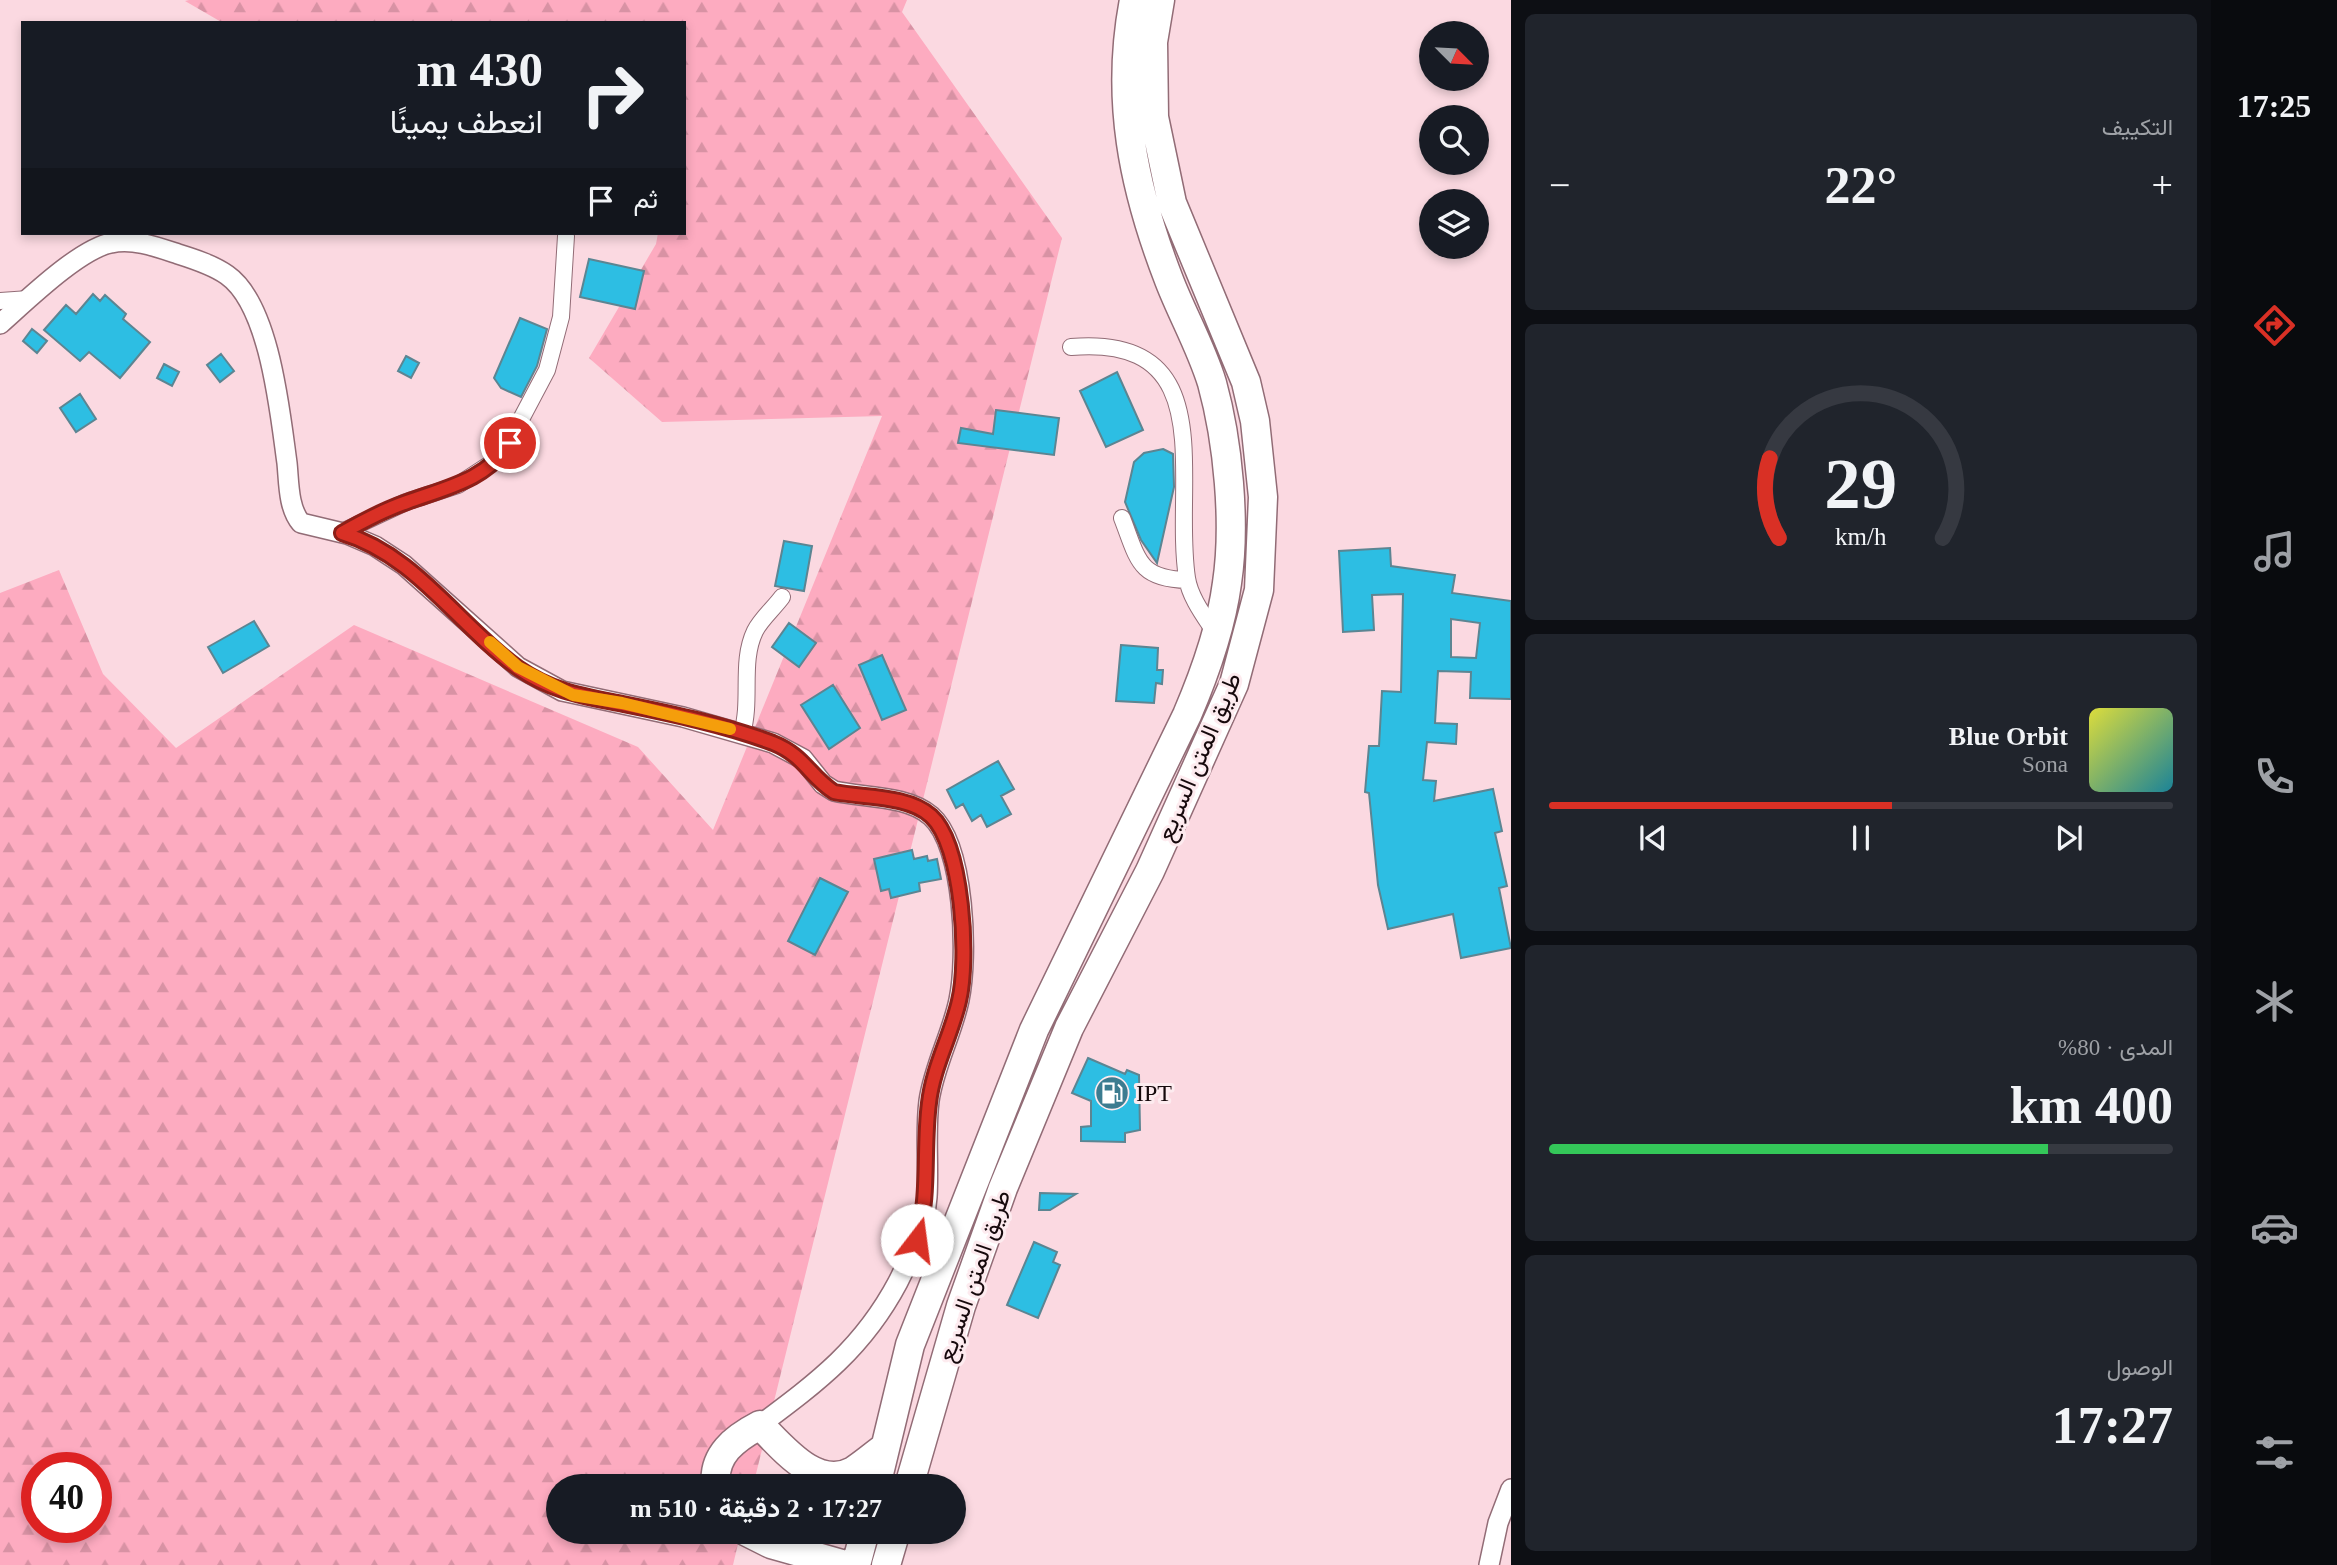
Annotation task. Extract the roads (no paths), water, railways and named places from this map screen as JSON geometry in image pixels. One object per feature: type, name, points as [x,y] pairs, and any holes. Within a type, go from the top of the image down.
[{"type":"highway","name":"طريق المتن السريع","points":[[879,1474],[922,1314],[1034,1030],[1160,774],[1205,673],[1227,583],[1230,540],[1225,452],[1212,383],[1160,256],[1129,150],[1126,40],[1134,0]]},
{"type":"highway","name":"طريق المتن السريع","points":[[912,1474],[961,1306],[1003,1188],[1069,1028],[1150,871],[1234,684],[1259,590],[1263,497],[1255,421],[1246,382],[1172,203],[1154,117],[1153,42],[1160,0]]},
{"type":"highway","points":[[714,1474],[718,1461],[739,1436],[760,1426],[797,1461],[813,1471],[830,1476],[851,1472],[884,1448]]},
{"type":"highway","points":[[771,1544],[841,1564],[856,1544]]},
{"type":"highway","points":[[886,1565],[892,1544]]},
{"type":"street","points":[[342,533],[406,502],[458,485],[501,457],[547,370],[561,317],[566,236]]},
{"type":"street","points":[[0,324],[96,247],[113,242],[149,245],[194,259],[228,275],[249,300],[261,323],[280,408],[296,517],[310,527],[323,527],[375,546],[404,565],[518,667],[562,691],[742,733],[793,752],[834,792],[917,807],[931,816],[944,830],[953,856],[964,960],[959,1000],[934,1074],[929,1101],[927,1196],[917,1240],[878,1317],[856,1346],[828,1375],[760,1426]]},
{"type":"street","points":[[0,301],[29,299]]},
{"type":"street","points":[[1071,347],[1098,345],[1135,352],[1159,369],[1172,388],[1182,437],[1182,525],[1187,580],[1197,605],[1216,634]]},
{"type":"street","points":[[1122,518],[1142,568],[1164,580],[1187,580]]},
{"type":"street","points":[[742,733],[749,687],[747,657],[755,629],[782,597]]},
{"type":"street","points":[[1489,1565],[1497,1523],[1511,1489]]},
{"type":"place","name":"IPT","points":[[1112,1093]]}]
